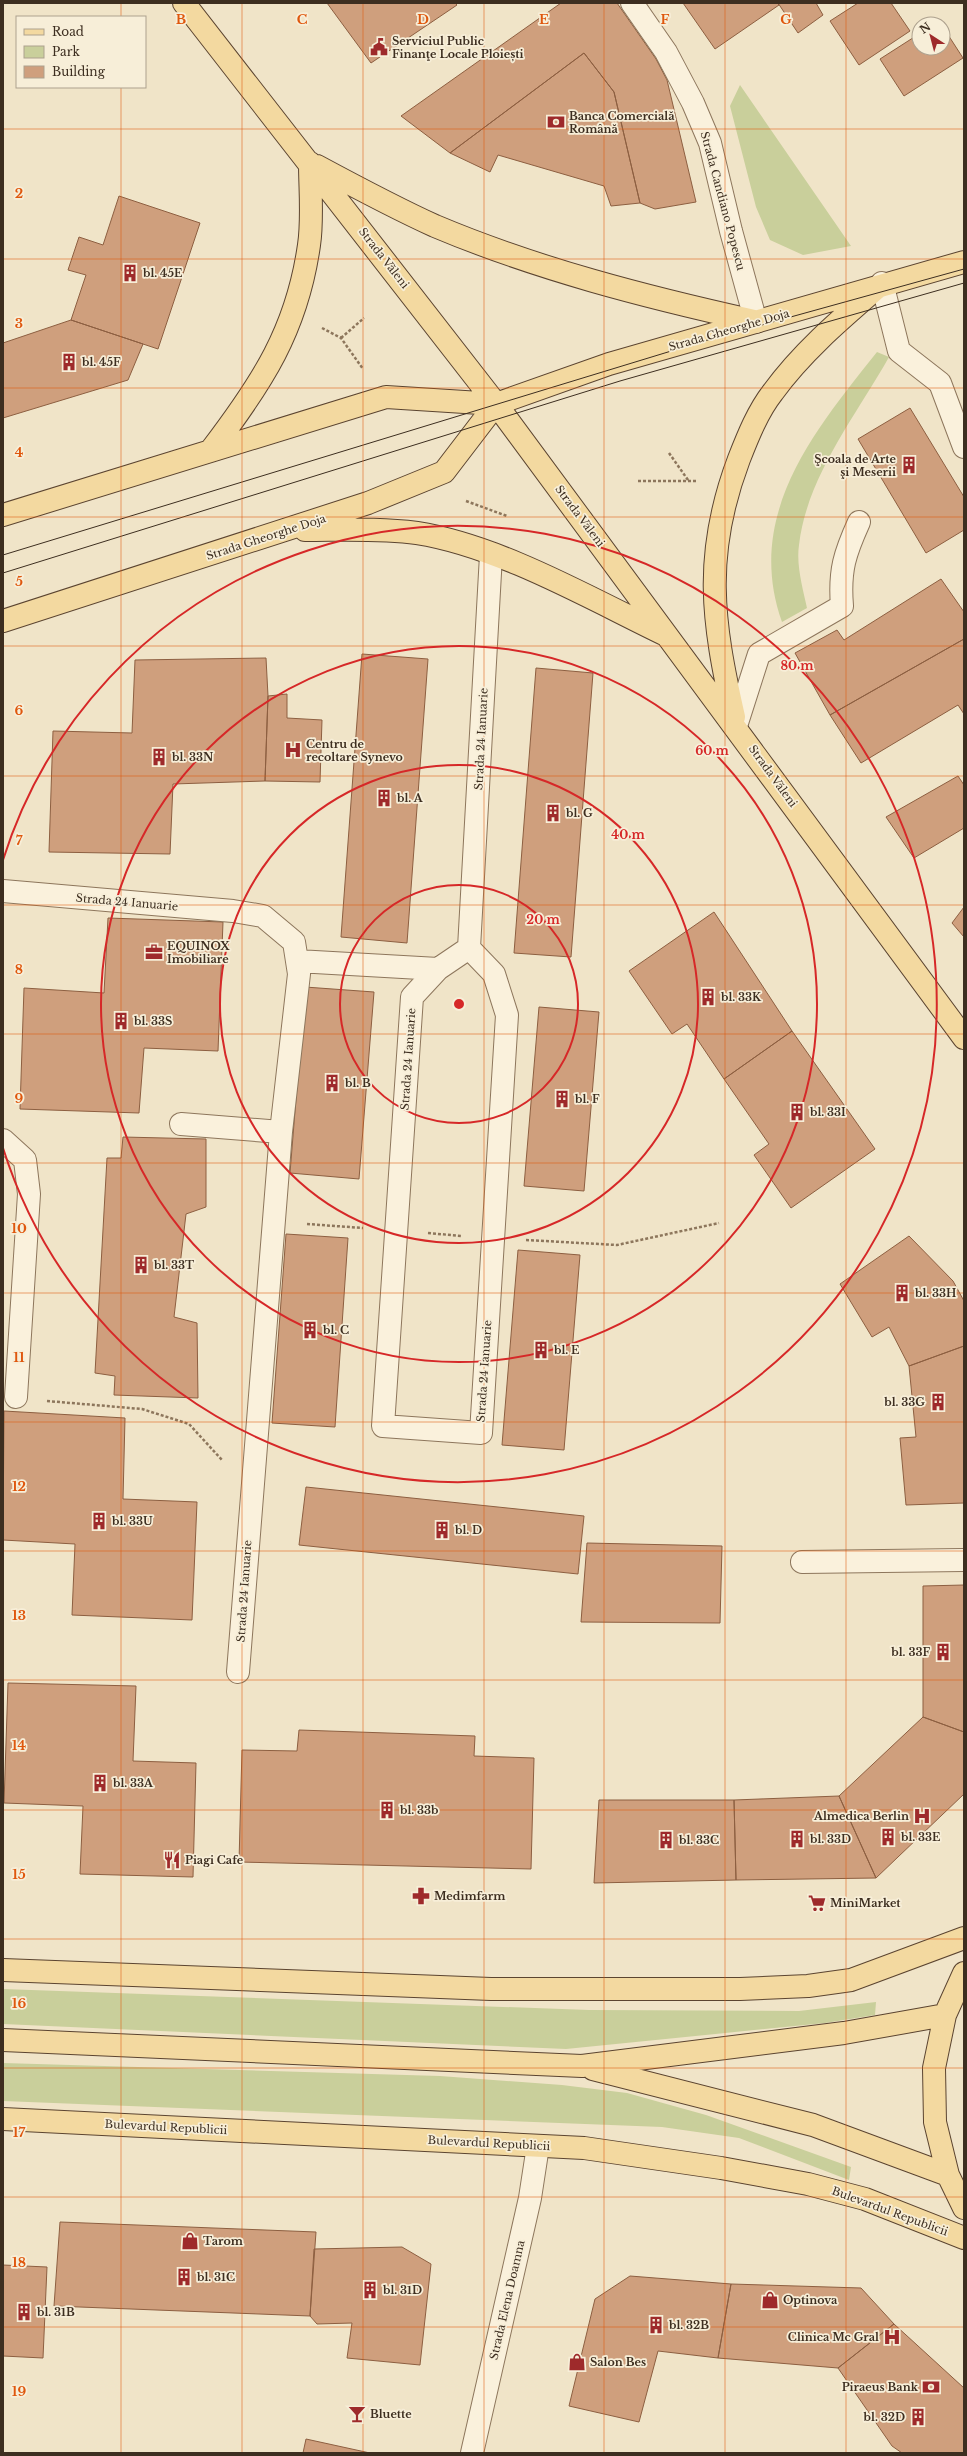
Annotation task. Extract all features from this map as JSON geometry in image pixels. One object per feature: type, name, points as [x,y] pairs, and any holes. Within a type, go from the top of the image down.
[{"type":"main road","name":"Strada Văleni","points":[[184,3],[496,404],[736,726],[964,1038]]},
{"type":"main road","points":[[211,450],[250,399],[271,365],[293,318],[310,244],[310,163],[376,198],[436,226],[504,252],[589,279],[756,322]]},
{"type":"main road","name":"Strada Gheorghe Doja","points":[[3,515],[211,450],[386,398],[496,404],[609,364],[756,322],[882,283],[964,262]]},
{"type":"main road","points":[[736,726],[720,657],[714,599],[718,531],[729,487],[748,435],[772,392],[808,351],[882,283]]},
{"type":"main road","name":"Strada Gheorghe Doja","points":[[3,621],[368,503],[444,472],[496,404]]},
{"type":"main road","points":[[288,530],[374,530],[418,534],[491,555],[534,572],[670,637]]},
{"type":"main road","points":[[3,1970],[491,1989],[740,1989],[851,1980],[964,1938]]},
{"type":"main road","points":[[964,1973],[945,2015],[934,2068],[935,2122],[948,2175],[964,2208]]},
{"type":"main road","points":[[3,2040],[582,2066],[844,2033],[945,2015]]},
{"type":"main road","points":[[582,2066],[813,2125],[948,2175]]},
{"type":"main road","name":"Bulevardul Republicii","points":[[3,2119],[584,2148],[721,2168],[808,2184],[865,2199],[964,2238]]},
{"type":"street","name":"Strada Candiano Popescu","points":[[632,3],[666,52],[693,103],[710,143],[730,231],[756,322]]},
{"type":"street","points":[[882,283],[899,351],[940,383],[964,447]]},
{"type":"street","points":[[736,726],[759,654],[842,606],[840,586],[844,555],[859,522]]},
{"type":"street","name":"Strada 24 Ianuarie","points":[[469,948],[438,969],[412,997],[383,1426],[481,1432],[507,1015],[494,974],[469,948],[491,555]]},
{"type":"street","name":"Strada 24 Ianuarie","points":[[3,891],[233,911],[263,916],[294,942],[299,974],[281,1132],[238,1672]]},
{"type":"street","points":[[297,961],[438,969]]},
{"type":"street","points":[[181,1124],[281,1132]]},
{"type":"street","points":[[3,1140],[25,1160],[28,1194],[16,1397]]},
{"type":"street","points":[[802,1562],[964,1560]]},
{"type":"street","name":"Strada Elena Doamna","points":[[472,2453],[530,2198],[538,2146]]},
{"type":"path","points":[[340,338],[364,318]]},
{"type":"path","points":[[316,325],[340,338],[364,368]]},
{"type":"path","points":[[669,454],[689,480]]},
{"type":"path","points":[[638,480],[689,480],[702,482]]},
{"type":"path","points":[[466,501],[507,516]]},
{"type":"path","points":[[454,1235],[617,1245],[719,1223]]},
{"type":"path","points":[[16,1397],[142,1409],[188,1424],[252,1492]]},
{"type":"green space","points":[[740,85],[851,246],[803,255],[770,240],[756,207],[730,106]]},
{"type":"green space","points":[[877,352],[889,357],[848,424],[822,471],[804,520],[799,545],[798,561],[807,608],[782,622],[773,583],[772,546],[779,510],[792,476],[809,444],[830,412]]},
{"type":"green space","points":[[3,1989],[589,2010],[799,2011],[876,2002],[875,2015],[825,2023],[566,2049],[3,2024]]},
{"type":"green space","points":[[3,2063],[440,2076],[562,2085],[627,2093],[706,2115],[851,2167],[849,2180],[739,2138],[662,2127],[3,2101]]},
{"type":"building","points":[[327,3],[455,3],[457,5],[371,63]]},
{"type":"building","points":[[561,3],[617,3],[656,59],[667,80],[696,202],[655,209],[640,203],[614,92],[584,53],[450,153],[401,116]]},
{"type":"building","points":[[683,3],[777,3],[779,5],[715,49]]},
{"type":"building","points":[[778,3],[816,3],[823,15],[798,33]]},
{"type":"building","points":[[858,3],[891,3],[910,31],[859,65],[830,21]]},
{"type":"building","points":[[911,39],[911,56],[951,56],[951,39],[963,58],[904,96],[880,59]]},
{"type":"building","name":"Banca Comercială Română","points":[[584,53],[614,92],[640,203],[611,206],[604,186],[498,155],[490,172],[450,153]]},
{"type":"building","name":"bl. 45E","points":[[119,196],[200,223],[158,349],[71,320],[86,275],[68,270],[79,237],[103,245]]},
{"type":"building","name":"bl. 45F","points":[[71,320],[143,344],[128,380],[3,418],[3,343]]},
{"type":"building","name":"Şcoala de Arte şi Meserii","points":[[910,408],[964,497],[964,530],[926,553],[858,439]]},
{"type":"building","points":[[941,579],[964,612],[964,639],[830,715],[795,653],[837,630],[844,640]]},
{"type":"building","points":[[964,639],[964,714],[958,705],[861,763],[830,715]]},
{"type":"building","name":"bl. A","points":[[362,654],[428,659],[407,943],[341,937]]},
{"type":"building","name":"bl. 33N","points":[[266,658],[268,696],[265,781],[173,784],[170,854],[49,852],[53,731],[132,733],[135,660]]},
{"type":"building","name":"bl. G","points":[[536,668],[593,673],[571,957],[514,953]]},
{"type":"building","name":"Centru de recoltare Synevo","points":[[287,694],[287,718],[322,720],[320,782],[265,781],[268,696]]},
{"type":"building","points":[[958,776],[964,785],[964,828],[914,858],[886,817]]},
{"type":"building","points":[[964,907],[964,937],[952,923]]},
{"type":"building","name":"bl. 33K","points":[[714,912],[792,1031],[724,1079],[687,1024],[672,1034],[629,971]]},
{"type":"building","name":"bl. 33S","points":[[108,918],[223,922],[218,1051],[144,1048],[139,1113],[20,1109],[24,988],[104,993]]},
{"type":"building","name":"bl. B","points":[[305,987],[374,992],[359,1179],[290,1173]]},
{"type":"building","name":"bl. F","points":[[539,1007],[599,1012],[584,1191],[524,1186]]},
{"type":"building","name":"bl. 33I","points":[[792,1031],[875,1149],[791,1208],[754,1155],[769,1144],[724,1079]]},
{"type":"building","name":"bl. 33T","points":[[123,1137],[206,1139],[206,1207],[186,1214],[174,1317],[197,1323],[198,1398],[114,1395],[115,1376],[95,1373],[107,1158],[121,1158]]},
{"type":"building","name":"bl. C","points":[[286,1234],[348,1238],[335,1427],[272,1423]]},
{"type":"building","name":"bl. 33H","points":[[909,1236],[953,1281],[964,1301],[964,1346],[909,1366],[889,1327],[872,1337],[840,1284]]},
{"type":"building","name":"bl. E","points":[[518,1250],[580,1255],[564,1450],[502,1445]]},
{"type":"building","name":"bl. 33G","points":[[964,1346],[964,1503],[906,1505],[900,1438],[916,1437],[909,1366]]},
{"type":"building","name":"bl. 33U","points":[[4,1411],[125,1418],[123,1499],[197,1502],[192,1620],[72,1615],[75,1544],[3,1540]]},
{"type":"building","name":"bl. D","points":[[306,1487],[584,1516],[578,1574],[299,1545]]},
{"type":"building","points":[[587,1543],[722,1546],[720,1623],[581,1622]]},
{"type":"building","name":"bl. 33F","points":[[964,1585],[964,1732],[923,1717],[923,1586]]},
{"type":"building","name":"bl. 33A","points":[[8,1683],[136,1686],[133,1761],[196,1763],[193,1877],[80,1874],[83,1806],[4,1803]]},
{"type":"building","name":"bl. 33E","points":[[923,1717],[964,1732],[964,1794],[876,1878],[839,1796]]},
{"type":"building","name":"bl. 33b","points":[[299,1730],[475,1736],[474,1756],[534,1758],[531,1869],[239,1862],[242,1750],[297,1751]]},
{"type":"building","name":"bl. 33D","points":[[839,1796],[876,1878],[736,1880],[734,1800]]},
{"type":"building","name":"bl. 33C","points":[[599,1800],[734,1800],[736,1880],[594,1883]]},
{"type":"building","name":"bl. 31C","points":[[60,2222],[316,2232],[310,2316],[54,2306]]},
{"type":"building","name":"bl. 31D","points":[[402,2247],[431,2264],[420,2365],[347,2358],[352,2323],[317,2324],[310,2316],[314,2249]]},
{"type":"building","name":"bl. 31B","points":[[3,2265],[47,2267],[43,2358],[3,2356]]},
{"type":"building","name":"bl. 32B","points":[[630,2276],[731,2284],[718,2358],[658,2351],[639,2422],[569,2406],[595,2299]]},
{"type":"building","points":[[731,2284],[861,2288],[894,2324],[838,2368],[718,2358]]},
{"type":"building","name":"bl. 32D","points":[[894,2324],[964,2388],[964,2453],[902,2453],[892,2446],[838,2368]]},
{"type":"building","points":[[306,2439],[370,2453],[303,2453]]},
{"type":"tram line","points":[[3,555],[704,341],[964,269]]},
{"type":"tram line","points":[[3,573],[620,381],[964,283]]},
{"type":"place","name":"Serviciul Public Finanţe Locale Ploiești","points":[[379,47]]},
{"type":"place","name":"Banca Comercială Română","points":[[556,122]]},
{"type":"place","name":"bl. 45E","points":[[130,273]]},
{"type":"place","name":"bl. 45F","points":[[69,362]]},
{"type":"place","name":"Şcoala de Arte şi Meserii","points":[[909,465]]},
{"type":"place","name":"Centru de recoltare Synevo","points":[[293,750]]},
{"type":"place","name":"bl. 33N","points":[[159,757]]},
{"type":"place","name":"bl. A","points":[[384,798]]},
{"type":"place","name":"bl. G","points":[[553,813]]},
{"type":"place","name":"EQUINOX Imobiliare","points":[[154,952]]},
{"type":"place","name":"bl. 33K","points":[[708,997]]},
{"type":"place","name":"bl. 33S","points":[[121,1021]]},
{"type":"place","name":"bl. B","points":[[332,1083]]},
{"type":"place","name":"bl. F","points":[[562,1099]]},
{"type":"place","name":"bl. 33I","points":[[797,1112]]},
{"type":"place","name":"bl. 33T","points":[[141,1265]]},
{"type":"place","name":"bl. 33H","points":[[902,1293]]},
{"type":"place","name":"bl. C","points":[[310,1330]]},
{"type":"place","name":"bl. E","points":[[541,1350]]},
{"type":"place","name":"bl. 33G","points":[[938,1402]]},
{"type":"place","name":"bl. 33U","points":[[99,1521]]},
{"type":"place","name":"bl. D","points":[[442,1530]]},
{"type":"place","name":"bl. 33F","points":[[943,1652]]},
{"type":"place","name":"bl. 33A","points":[[100,1783]]},
{"type":"place","name":"bl. 33b","points":[[387,1810]]},
{"type":"place","name":"Almedica Berlin","points":[[922,1816]]},
{"type":"place","name":"bl. 33E","points":[[888,1837]]},
{"type":"place","name":"bl. 33D","points":[[797,1839]]},
{"type":"place","name":"bl. 33C","points":[[666,1840]]},
{"type":"place","name":"Piagi Cafe","points":[[172,1860]]},
{"type":"place","name":"Medimfarm","points":[[421,1896]]},
{"type":"place","name":"MiniMarket","points":[[817,1903]]},
{"type":"place","name":"Tarom","points":[[190,2241]]},
{"type":"place","name":"bl. 31C","points":[[184,2277]]},
{"type":"place","name":"bl. 31D","points":[[370,2290]]},
{"type":"place","name":"Optinova","points":[[770,2300]]},
{"type":"place","name":"bl. 31B","points":[[24,2312]]},
{"type":"place","name":"bl. 32B","points":[[656,2325]]},
{"type":"place","name":"Clinica Mc Gral","points":[[892,2337]]},
{"type":"place","name":"Salon Bes","points":[[577,2362]]},
{"type":"place","name":"Piraeus Bank","points":[[931,2387]]},
{"type":"place","name":"Bluette","points":[[357,2414]]},
{"type":"place","name":"bl. 32D","points":[[918,2417]]}]
